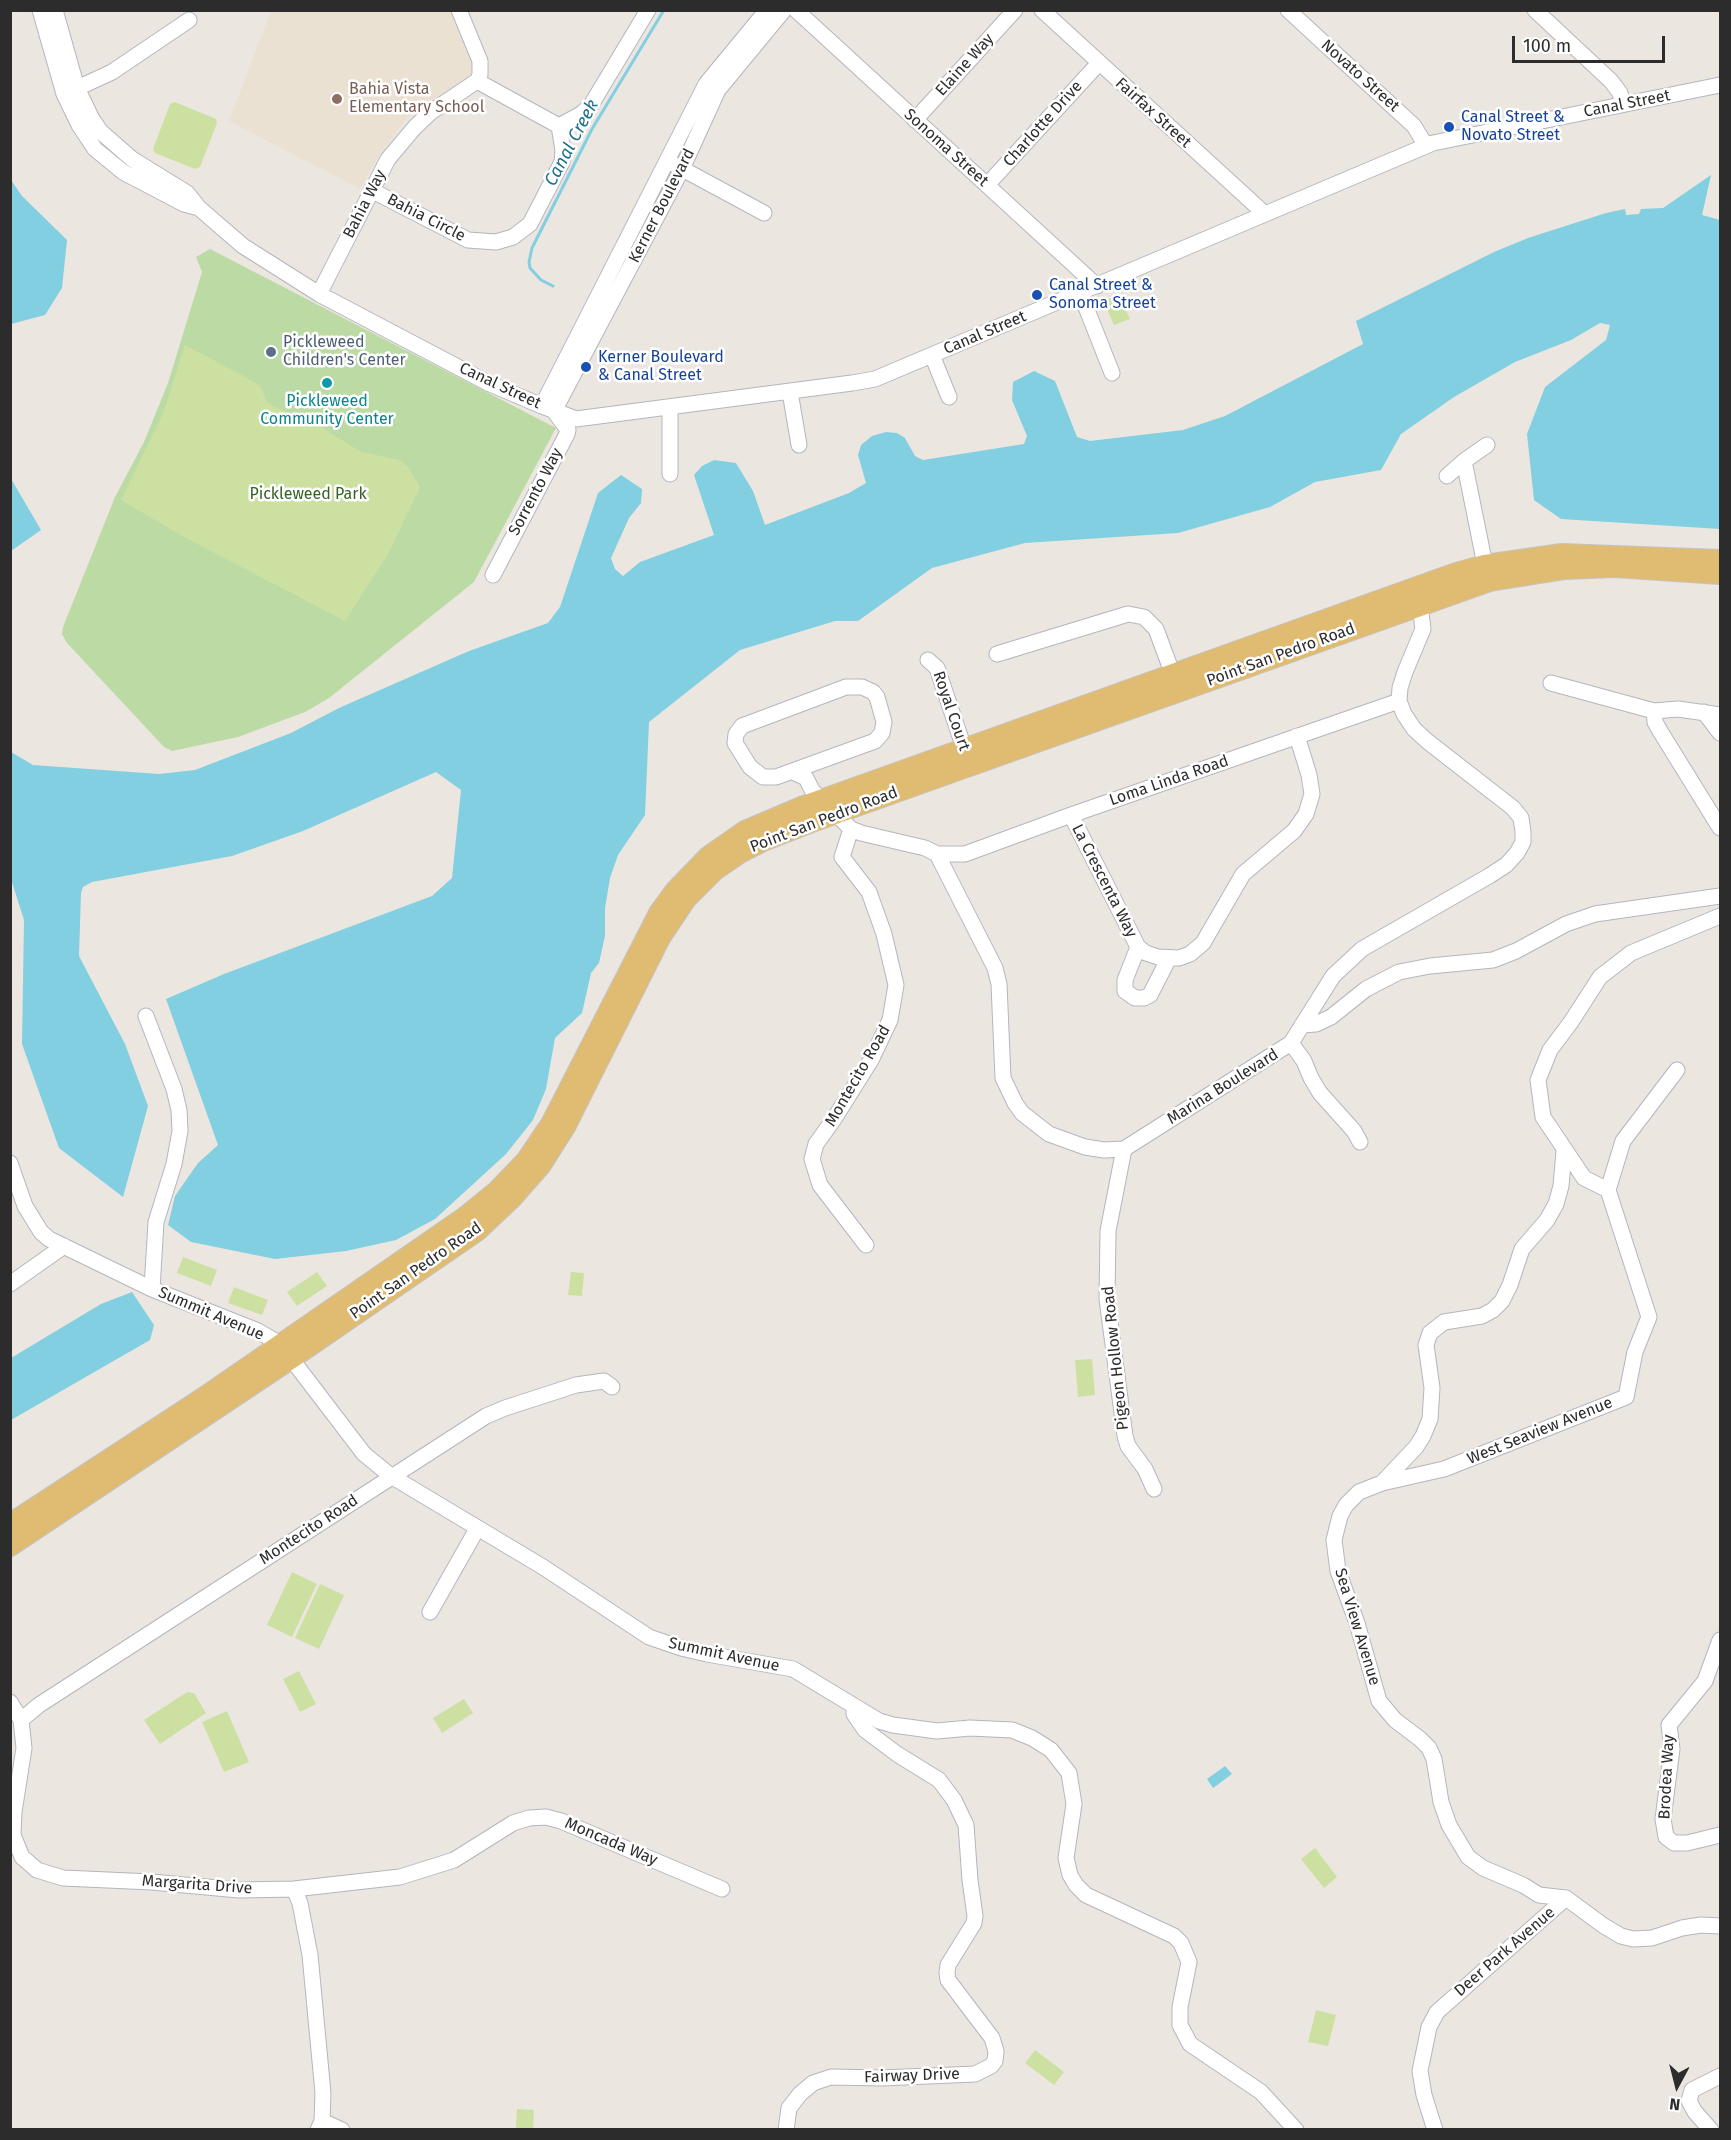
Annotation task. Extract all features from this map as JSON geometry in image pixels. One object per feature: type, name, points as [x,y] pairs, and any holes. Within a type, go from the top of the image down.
[{"type":"main road","name":"Point San Pedro Road","points":[[1417,597],[1456,573],[1485,565],[1562,554],[1720,560]]},
{"type":"main road","name":"Point San Pedro Road","points":[[10,1524],[206,1396],[286,1351],[477,1231],[512,1198],[541,1165],[565,1127],[660,938],[686,899],[716,870],[741,853],[829,806],[1417,597],[1490,581],[1565,569],[1616,567],[1720,574]]},
{"type":"main road","name":"Point San Pedro Road","points":[[10,1546],[286,1351]]},
{"type":"street","points":[[40,10],[70,92]]},
{"type":"street","points":[[55,10],[70,92]]},
{"type":"street","points":[[459,10],[480,61],[480,75],[477,81],[559,126],[581,114],[591,105],[648,10]]},
{"type":"street","name":"Kerner Boulevard","points":[[548,409],[706,84],[766,10]]},
{"type":"street","name":"Kerner Boulevard","points":[[548,409],[682,169],[718,90],[784,10]]},
{"type":"street","name":"Sonoma Street","points":[[796,10],[1097,285]]},
{"type":"street","name":"Elaine Way","points":[[915,120],[1015,10]]},
{"type":"street","name":"Fairfax Street","points":[[1042,10],[1265,214]]},
{"type":"street","name":"Novato Street","points":[[1288,10],[1414,126],[1426,146]]},
{"type":"street","points":[[1535,10],[1611,81],[1620,93],[1623,104]]},
{"type":"street","points":[[70,92],[112,72],[189,20]]},
{"type":"street","name":"Charlotte Drive","points":[[987,185],[1099,63]]},
{"type":"street","name":"Bahia Way","points":[[319,294],[388,159],[431,112],[477,81]]},
{"type":"street","name":"Canal Street","points":[[70,92],[78,125],[94,149],[123,172],[184,204],[199,208],[243,246],[319,294],[488,383],[548,409],[581,418],[875,379],[1426,146],[1450,138],[1720,85]]},
{"type":"street","name":"Bahia Circle","points":[[371,190],[468,240],[496,242],[513,237],[530,224],[562,162],[563,150],[559,126]]},
{"type":"street","points":[[667,161],[764,213]]},
{"type":"street","points":[[1080,292],[1112,372]]},
{"type":"street","points":[[932,356],[949,397]]},
{"type":"street","points":[[790,392],[799,445]]},
{"type":"street","points":[[670,407],[670,474]]},
{"type":"street","name":"Sorrento Way","points":[[493,575],[567,434],[568,430],[548,409]]},
{"type":"street","points":[[1447,476],[1487,446]]},
{"type":"street","points":[[1464,461],[1485,565]]},
{"type":"street","points":[[1399,701],[1405,672],[1423,629],[1417,597]]},
{"type":"street","points":[[997,654],[1128,614],[1144,617],[1156,628],[1176,683]]},
{"type":"street","name":"Royal Court","points":[[928,660],[938,668],[967,757]]},
{"type":"street","points":[[1551,683],[1654,711],[1678,710],[1720,715]]},
{"type":"street","points":[[846,687],[862,687],[873,692],[877,697],[884,722],[882,733],[875,741],[821,761],[776,777],[763,777],[750,767],[735,743],[736,734],[742,726],[846,687]]},
{"type":"street","name":"Loma Linda Road","points":[[937,854],[965,854],[1399,701]]},
{"type":"street","name":"Marina Boulevard","points":[[1124,1149],[1291,1043],[1333,976],[1362,948],[1506,865],[1517,853],[1523,842],[1521,818],[1513,808],[1414,729],[1399,701]]},
{"type":"street","points":[[1654,711],[1655,722],[1660,731],[1720,828]]},
{"type":"street","points":[[1704,712],[1720,733]]},
{"type":"street","points":[[1169,958],[1179,958],[1190,954],[1203,943],[1244,874],[1294,831],[1306,814],[1312,794],[1309,775],[1297,736]]},
{"type":"street","points":[[821,761],[817,780],[829,806]]},
{"type":"street","points":[[793,772],[806,778],[812,790],[851,829],[925,848],[937,854],[995,968],[999,984],[1003,1078],[1015,1103],[1022,1113],[1049,1134],[1085,1147],[1104,1150],[1124,1149]]},
{"type":"street","name":"La Crescenta Way","points":[[1071,815],[1138,947],[1146,953],[1169,958],[1150,995],[1144,998],[1135,998],[1125,991],[1125,980],[1138,947]]},
{"type":"street","name":"Montecito Road","points":[[851,829],[842,857],[869,892],[884,934],[896,985],[890,1020],[871,1060],[816,1144],[812,1159],[820,1185],[866,1245]]},
{"type":"street","points":[[1302,1025],[1316,1024],[1332,1017],[1366,989],[1399,972],[1430,966],[1493,960],[1516,951],[1566,924],[1595,914],[1720,896]]},
{"type":"street","points":[[1677,1070],[1623,1141],[1608,1190],[1584,1178],[1543,1117],[1538,1080],[1550,1050],[1572,1022],[1600,977],[1631,953],[1720,916]]},
{"type":"street","points":[[146,1017],[174,1089],[179,1110],[180,1131],[174,1164],[156,1222],[152,1289]]},
{"type":"street","points":[[1291,1043],[1304,1061],[1320,1093],[1354,1131],[1360,1142]]},
{"type":"street","name":"Pigeon Hollow Road","points":[[1124,1149],[1108,1231],[1107,1299],[1125,1436],[1128,1446],[1145,1469],[1154,1489]]},
{"type":"street","name":"Sea View Avenue","points":[[1564,1151],[1561,1186],[1556,1204],[1522,1249],[1502,1301],[1482,1316],[1444,1322],[1430,1333],[1426,1344],[1432,1388],[1430,1419],[1423,1436],[1416,1447],[1382,1483],[1359,1492],[1346,1505],[1340,1516],[1334,1540],[1338,1571],[1357,1623],[1379,1701],[1395,1720],[1429,1748],[1434,1759],[1441,1802],[1449,1825],[1468,1857],[1483,1868],[1523,1885],[1539,1895],[1566,1898]]},
{"type":"street","name":"Summit Avenue","points":[[10,1163],[32,1220],[49,1239],[152,1289],[258,1331],[286,1351],[364,1454],[392,1476],[543,1567],[649,1637],[707,1654],[793,1669],[879,1721],[893,1725],[937,1731],[970,1728],[1012,1730],[1032,1738],[1051,1750],[1069,1773],[1074,1804],[1066,1858],[1070,1875],[1076,1885],[1086,1895],[1174,1936],[1181,1943],[1189,1962],[1180,2007],[1180,2025],[1190,2044],[1261,2092],[1296,2130]]},
{"type":"street","name":"West Seaview Avenue","points":[[1382,1483],[1444,1469],[1626,1397],[1635,1352],[1649,1317],[1608,1190]]},
{"type":"street","points":[[10,1284],[64,1246]]},
{"type":"street","name":"Montecito Road","points":[[21,1720],[39,1705],[486,1416],[576,1385],[604,1381],[612,1387]]},
{"type":"street","points":[[430,1612],[477,1529]]},
{"type":"street","name":"Brodea Way","points":[[1720,1640],[1705,1681],[1669,1725],[1671,1749],[1663,1819],[1666,1837],[1674,1843],[1687,1843],[1720,1835]]},
{"type":"street","name":"Margarita Drive","points":[[10,1702],[21,1720],[24,1748],[14,1812],[13,1836],[16,1857],[37,1870],[63,1878],[152,1882],[239,1890],[294,1889]]},
{"type":"street","name":"Fairway Drive","points":[[786,2130],[789,2108],[800,2094],[813,2083],[831,2077],[882,2078],[975,2074],[995,2061],[996,2051],[992,2038],[948,1980],[947,1973],[948,1965],[974,1923],[975,1916],[966,1825],[954,1800],[939,1780],[897,1754],[865,1730],[854,1714],[854,1706]]},
{"type":"street","name":"Moncada Way","points":[[294,1889],[400,1877],[454,1860],[513,1823],[529,1818],[546,1817],[561,1821],[722,1889]]},
{"type":"street","points":[[294,1889],[300,1903],[309,1955],[323,2093],[320,2125],[342,2130]]},
{"type":"street","name":"Deer Park Avenue","points":[[1435,2130],[1424,2095],[1420,2072],[1429,2027],[1437,2012],[1566,1898],[1621,1936],[1652,1938],[1701,1924],[1720,1926]]},
{"type":"street","points":[[1711,2130],[1695,2112],[1689,2101],[1692,2090],[1720,2076]]},
{"type":"shaded area","name":"Bahia Vista Elementary School","points":[[271,11],[450,11],[474,70],[464,81],[408,117],[379,155],[360,189],[229,121]]},
{"type":"green space","points":[[175,102],[216,119],[217,123],[200,167],[195,169],[155,153],[153,149],[170,104]]},
{"type":"green space","name":"Pickleweed Park","points":[[210,249],[556,428],[474,582],[329,698],[305,712],[238,737],[172,751],[164,747],[67,643],[62,634],[115,497],[144,442],[168,383],[202,272],[196,257]]},
{"type":"green space","points":[[1119,295],[1130,319],[1114,325],[1103,301]]},
{"type":"green space","points":[[185,345],[260,386],[267,402],[273,406],[320,426],[361,452],[400,460],[408,467],[420,487],[388,554],[345,621],[186,538],[121,500],[164,411]]},
{"type":"green space","points":[[183,1257],[217,1270],[211,1286],[177,1273]]},
{"type":"green space","points":[[317,1272],[327,1286],[297,1306],[287,1292]]},
{"type":"green space","points":[[571,1272],[584,1273],[582,1296],[568,1295]]},
{"type":"green space","points":[[234,1287],[268,1300],[262,1315],[228,1303]]},
{"type":"green space","points":[[1092,1359],[1095,1395],[1078,1397],[1075,1360]]},
{"type":"green space","points":[[292,1572],[317,1584],[292,1637],[267,1625]]},
{"type":"green space","points":[[320,1584],[344,1595],[319,1649],[295,1638]]},
{"type":"green space","points":[[299,1671],[316,1704],[300,1712],[283,1679]]},
{"type":"green space","points":[[187,1692],[194,1693],[206,1713],[160,1744],[144,1720]]},
{"type":"green space","points":[[464,1699],[473,1713],[442,1733],[433,1718]]},
{"type":"green space","points":[[227,1711],[249,1762],[224,1772],[202,1722]]},
{"type":"green space","points":[[1315,1848],[1337,1877],[1324,1888],[1301,1859]]},
{"type":"green space","points":[[1316,2010],[1336,2015],[1328,2046],[1308,2042]]},
{"type":"green space","points":[[1035,2050],[1064,2072],[1054,2085],[1025,2063]]},
{"type":"green space","points":[[517,2109],[534,2110],[533,2129],[516,2129]]},
{"type":"water","points":[[1711,175],[1702,215],[1720,220],[1720,529],[1561,519],[1534,500],[1527,434],[1545,387],[1606,340],[1610,325],[1600,323],[1571,340],[1515,362],[1454,397],[1401,434],[1381,470],[1315,482],[1270,507],[1178,533],[1025,543],[932,568],[858,621],[835,621],[740,650],[649,722],[645,815],[618,855],[610,878],[605,908],[605,936],[599,963],[591,973],[582,1013],[555,1038],[546,1089],[533,1120],[506,1154],[435,1219],[396,1240],[346,1251],[275,1259],[191,1242],[168,1225],[175,1196],[198,1163],[218,1145],[166,999],[224,974],[432,896],[452,878],[461,790],[436,772],[303,831],[232,856],[92,882],[83,887],[79,956],[125,1044],[148,1106],[123,1197],[59,1148],[22,1044],[24,920],[11,879],[11,752],[33,765],[159,774],[195,770],[291,733],[339,708],[469,651],[548,623],[560,607],[598,493],[621,475],[642,489],[641,503],[629,518],[611,558],[615,569],[623,576],[640,562],[714,535],[694,475],[702,466],[714,460],[736,463],[753,491],[765,525],[849,493],[866,483],[858,455],[861,445],[872,436],[886,432],[897,433],[905,438],[915,456],[923,460],[1024,444],[1027,436],[1012,400],[1013,382],[1034,371],[1055,381],[1077,437],[1090,441],[1183,430],[1225,416],[1363,344],[1356,321],[1494,252],[1528,238],[1606,213],[1625,209],[1626,215],[1639,214],[1641,209],[1663,208]]},
{"type":"water","points":[[11,180],[22,196],[67,240],[62,288],[45,315],[11,324]]},
{"type":"water","points":[[10,477],[41,530],[11,551],[10,551]]},
{"type":"water","points":[[132,1292],[154,1325],[150,1340],[11,1420],[11,1358],[101,1304]]},
{"type":"water","points":[[1225,1766],[1232,1774],[1213,1788],[1207,1779]]},
{"type":"waterway","name":"Canal Creek","points":[[553,286],[541,280],[530,268],[532,248],[592,129],[664,10]]},
{"type":"place","name":"Bahia Vista Elementary School","points":[[337,99]]},
{"type":"place","name":"Canal Street & Novato Street","points":[[1449,127]]},
{"type":"place","name":"Canal Street & Sonoma Street","points":[[1037,295]]},
{"type":"place","name":"Pickleweed Children's Center","points":[[271,352]]},
{"type":"place","name":"Kerner Boulevard & Canal Street","points":[[586,367]]},
{"type":"place","name":"Pickleweed Community Center","points":[[327,383]]}]
